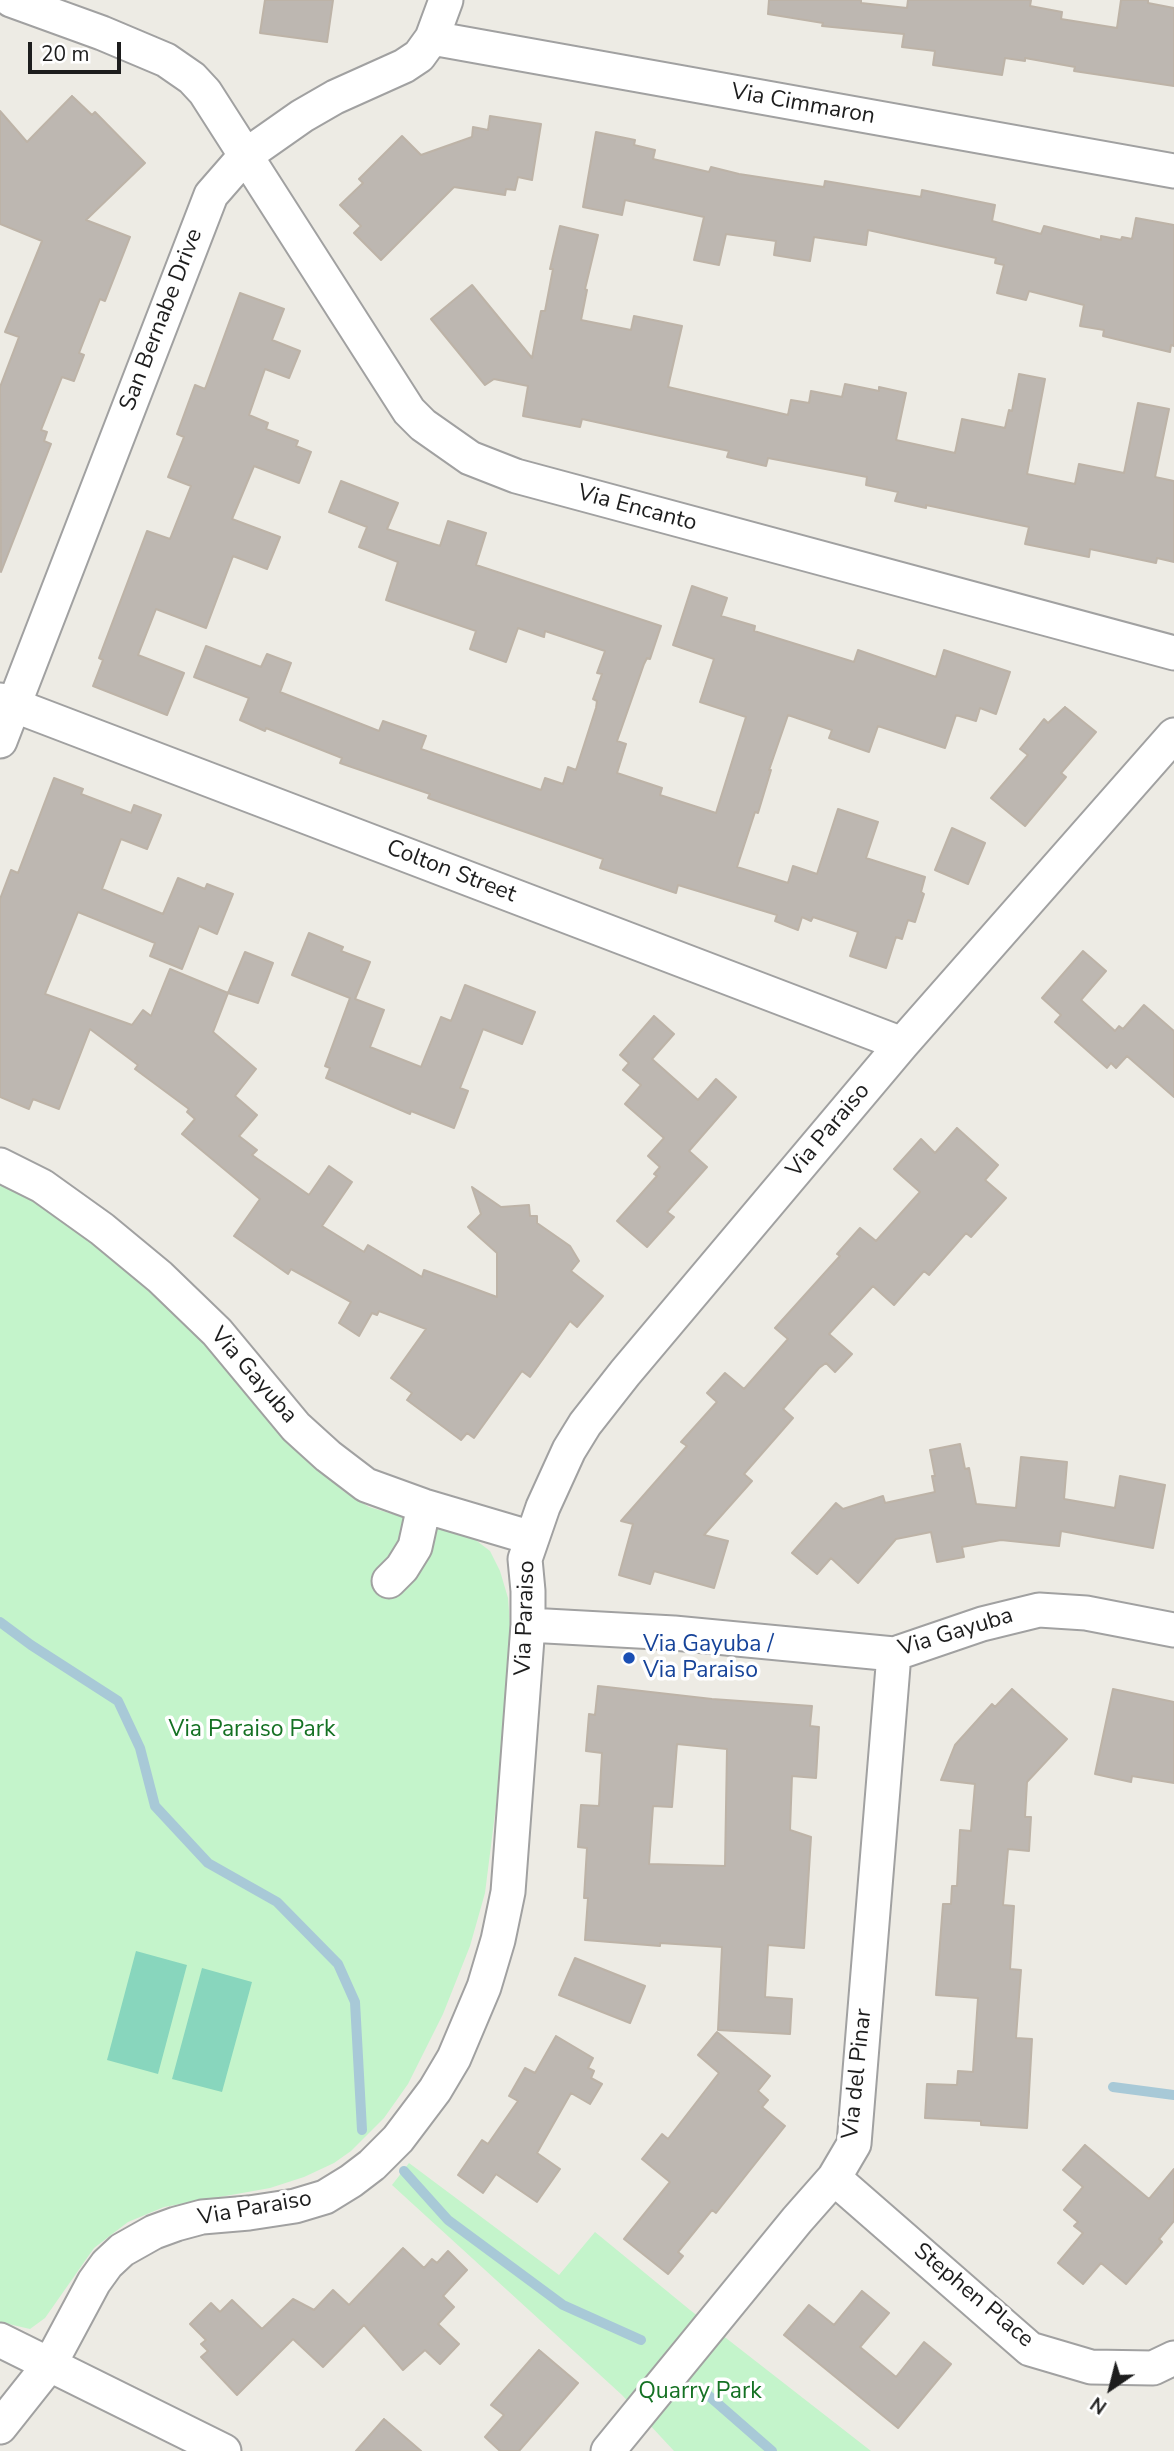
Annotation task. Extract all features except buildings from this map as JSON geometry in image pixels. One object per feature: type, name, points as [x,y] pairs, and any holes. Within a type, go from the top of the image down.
[{"type":"street","name":"Via Encanto","points":[[11,0],[102,33],[179,67],[205,92],[409,411],[423,425],[470,458],[516,476],[1174,653]]},
{"type":"street","name":"San Bernabe Drive","points":[[0,741],[6,702],[211,194],[245,156],[302,116],[419,56],[432,38],[446,0]]},
{"type":"street","name":"Via Cimmaron","points":[[432,38],[1174,171]]},
{"type":"street","name":"Colton Street","points":[[6,702],[902,1044]]},
{"type":"street","name":"Via Paraiso","points":[[0,2427],[50,2364],[94,2281],[122,2250],[154,2232],[202,2217],[295,2206],[326,2197],[372,2165],[398,2139],[435,2090],[454,2058],[484,1987],[508,1892],[528,1625],[525,1559],[565,1459],[600,1404],[902,1044],[1174,735]]},
{"type":"street","name":"Via Gayuba","points":[[0,1165],[42,1186],[102,1229],[160,1278],[217,1332],[296,1427],[366,1485],[424,1506],[532,1538]]},
{"type":"street","points":[[389,1581],[402,1568],[415,1547],[424,1506]]},
{"type":"street","name":"Via Gayuba","points":[[528,1625],[674,1633],[894,1654],[982,1624],[1040,1610],[1086,1613],[1174,1630]]},
{"type":"street","name":"Via del Pinar","points":[[608,2451],[834,2178],[854,2144],[894,1654]]},
{"type":"street","name":"Stephen Place","points":[[834,2178],[1030,2349],[1091,2367],[1153,2368],[1174,2358]]},
{"type":"street","points":[[0,2340],[224,2451]]},
{"type":"green space","name":"Via Paraiso Park","points":[[0,1178],[49,1207],[101,1248],[218,1352],[307,1456],[343,1491],[369,1507],[473,1538],[490,1551],[500,1571],[508,1598],[510,1624],[501,1766],[485,1893],[470,1946],[443,2014],[408,2084],[384,2118],[351,2151],[334,2163],[304,2177],[270,2188],[164,2207],[128,2222],[94,2248],[45,2318],[30,2329],[0,2322]]},
{"type":"green space","points":[[136,1951],[187,1965],[158,2074],[107,2060]]},
{"type":"green space","points":[[202,1968],[252,1982],[222,2092],[172,2079]]},
{"type":"green space","name":"Quarry Park","points":[[409,2163],[559,2275],[595,2232],[871,2451],[674,2451],[622,2395],[392,2185]]},
{"type":"waterway","points":[[0,1622],[118,1701],[140,1748],[155,1806],[208,1863],[277,1902],[338,1964],[355,2002],[362,2130]]},
{"type":"waterway","points":[[1113,2087],[1174,2095]]},
{"type":"waterway","points":[[404,2171],[448,2220],[563,2305],[641,2340]]},
{"type":"waterway","points":[[701,2389],[772,2451]]},
{"type":"place","name":"Via Gayuba / Via Paraiso","points":[[629,1658]]}]
